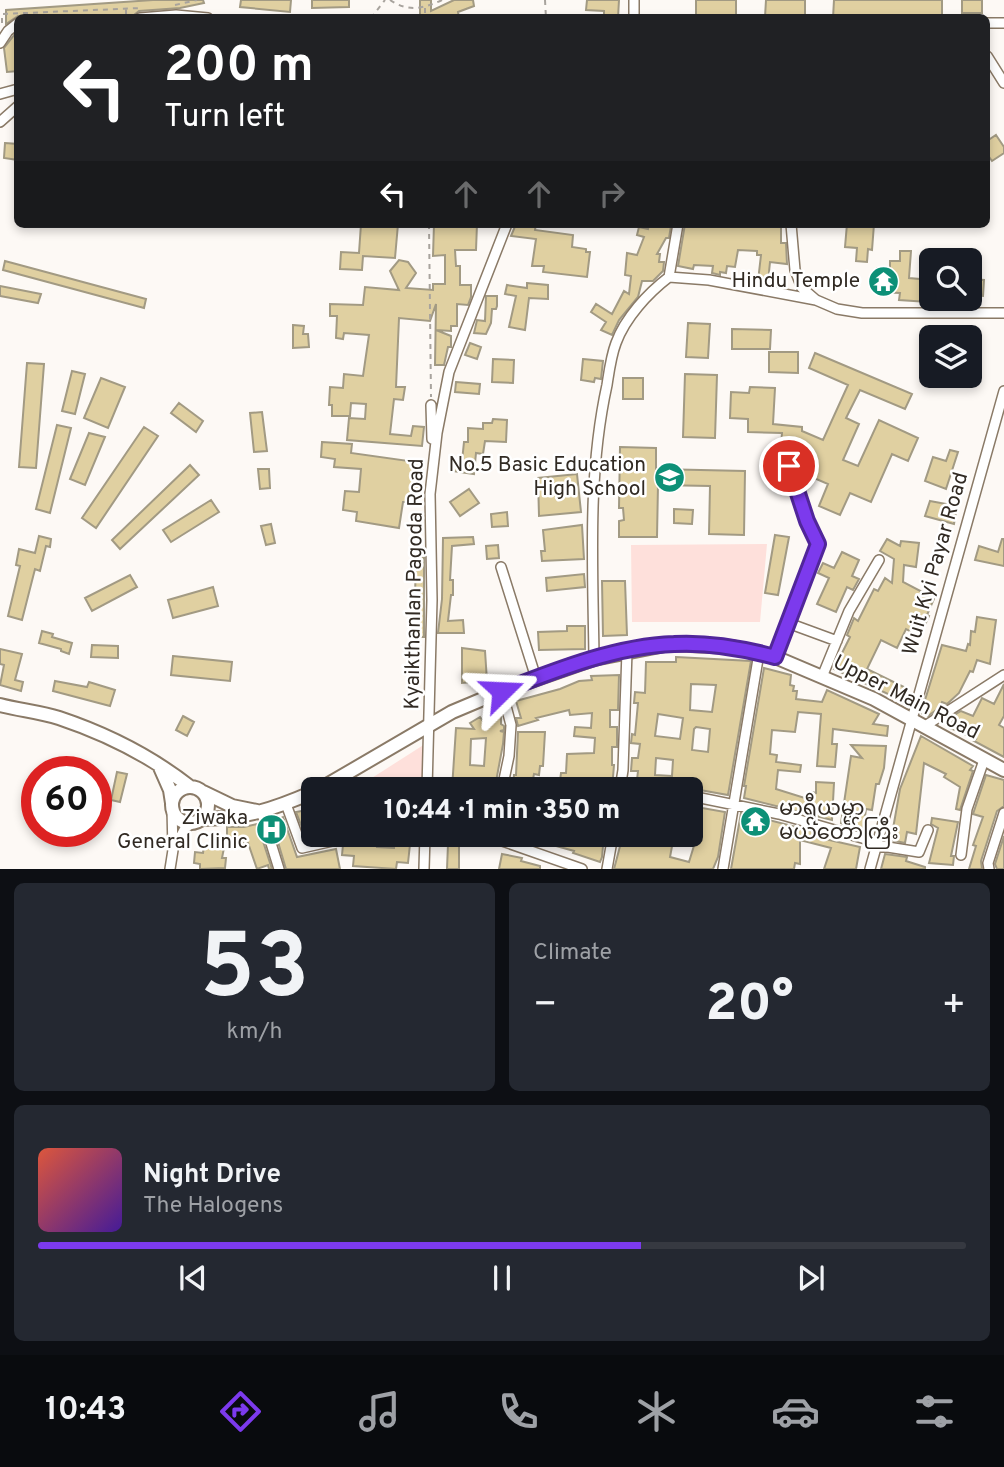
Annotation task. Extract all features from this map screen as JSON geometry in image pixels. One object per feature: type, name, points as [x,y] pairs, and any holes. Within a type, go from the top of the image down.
[{"type":"main road","name":"Upper Main Road","points":[[339,777],[452,712],[536,678],[627,651],[670,644],[699,643],[775,657],[874,699],[1004,769]]},
{"type":"main road","points":[[0,706],[58,718],[125,744],[157,761],[189,786],[232,806],[261,811]]},
{"type":"main road","points":[[157,761],[165,776],[178,819],[184,822],[198,820],[207,809],[208,803],[203,792]]},
{"type":"main road","points":[[172,806],[177,791],[189,786]]},
{"type":"main road","name":"Upper Main Road","points":[[198,820],[232,819],[301,797]]},
{"type":"street","points":[[140,13],[158,14]]},
{"type":"street","points":[[0,43],[14,26]]},
{"type":"street","points":[[990,61],[1004,83]]},
{"type":"street","points":[[0,122],[14,110]]},
{"type":"street","name":"Kyaikthanlan Pagoda Road","points":[[428,777],[432,600],[430,494],[433,466],[449,372],[505,228]]},
{"type":"street","points":[[669,277],[677,228]]},
{"type":"street","points":[[791,228],[795,270],[802,288],[816,300]]},
{"type":"street","points":[[594,659],[593,480],[602,405],[615,343],[653,289],[669,277],[709,281],[816,300],[837,309],[862,313],[1004,313]]},
{"type":"street","name":"Wuit Kyi Payar Road","points":[[870,869],[1004,391]]},
{"type":"street","points":[[431,405],[433,466]]},
{"type":"street","points":[[775,657],[818,544],[807,521],[789,466]]},
{"type":"street","points":[[822,677],[849,611],[878,560]]},
{"type":"street","points":[[501,568],[536,678]]},
{"type":"street","points":[[788,622],[837,641]]},
{"type":"street","points":[[621,777],[627,651]]},
{"type":"street","points":[[723,869],[759,653]]},
{"type":"street","points":[[925,726],[1004,675]]},
{"type":"street","points":[[502,691],[511,725],[505,777]]},
{"type":"street","points":[[961,855],[967,809],[984,760]]},
{"type":"street","points":[[703,798],[733,803],[876,843],[919,852],[928,830]]},
{"type":"street","points":[[286,804],[301,845]]},
{"type":"street","points":[[170,869],[173,850],[172,806]]},
{"type":"street","points":[[261,811],[279,869]]},
{"type":"street","points":[[989,869],[988,863],[1004,813]]},
{"type":"street","points":[[173,850],[185,828],[198,820]]},
{"type":"street","points":[[424,869],[425,847]]},
{"type":"street","points":[[521,847],[582,869]]},
{"type":"street","points":[[607,869],[611,847]]},
{"type":"path","points":[[166,7],[197,0]]},
{"type":"path","points":[[374,14],[385,0]]},
{"type":"path","points":[[390,0],[402,8],[425,8],[442,0]]},
{"type":"path","points":[[126,8],[127,14]]},
{"type":"path","points":[[2,32],[2,14],[126,8],[140,13]]},
{"type":"path","points":[[425,8],[425,14]]},
{"type":"path","points":[[429,228],[431,405]]},
{"type":"shaded area","points":[[767,544],[760,622],[632,622],[631,545]]},
{"type":"shaded area","points":[[425,744],[422,777],[373,777]]},
{"type":"building","points":[[153,0],[203,0],[204,3],[139,11],[135,14],[14,14],[14,19],[6,24],[6,10]]},
{"type":"building","points":[[241,0],[291,0],[290,12],[240,7]]},
{"type":"building","points":[[312,0],[349,0],[349,7],[312,8]]},
{"type":"building","points":[[420,0],[431,0],[431,11],[454,0],[473,0],[474,6],[458,14],[420,14]]},
{"type":"building","points":[[587,0],[619,0],[618,14],[586,10]]},
{"type":"building","points":[[696,0],[736,0],[736,14],[696,14]]},
{"type":"building","points":[[766,0],[805,0],[805,14],[765,14]]},
{"type":"building","points":[[834,0],[942,0],[942,14],[833,14]]},
{"type":"building","points":[[962,0],[982,0],[982,13],[962,13]]},
{"type":"building","points":[[14,35],[14,71],[7,72],[4,48]]},
{"type":"building","points":[[996,135],[1004,147],[1004,153],[992,161],[990,158],[990,139]]},
{"type":"building","points":[[5,143],[14,144],[14,159],[4,158]]},
{"type":"building","points":[[361,228],[398,228],[395,258],[363,256],[362,270],[340,269],[341,252],[359,253]]},
{"type":"building","points":[[434,228],[477,228],[476,250],[455,250],[456,266],[460,266],[460,285],[471,285],[471,297],[468,305],[457,304],[457,326],[451,326],[451,331],[436,330],[451,336],[451,347],[448,347],[444,365],[435,365],[436,304],[430,321],[399,318],[396,387],[405,387],[403,400],[394,399],[390,434],[411,436],[413,426],[424,427],[422,446],[347,440],[349,418],[365,419],[366,404],[351,403],[350,416],[332,416],[332,405],[329,405],[330,387],[343,388],[344,374],[363,376],[369,335],[344,333],[343,339],[336,338],[337,316],[330,316],[330,304],[363,305],[365,287],[399,290],[390,271],[399,260],[408,262],[416,273],[406,288],[433,290],[433,284],[445,284],[445,255],[433,256]]},
{"type":"building","points":[[514,228],[535,228],[573,235],[572,247],[590,252],[587,277],[543,272],[544,266],[532,266],[536,239],[511,236]]},
{"type":"building","points":[[639,228],[671,228],[669,238],[666,238],[657,254],[660,254],[659,262],[664,262],[663,271],[653,281],[642,281],[638,297],[619,320],[612,335],[601,330],[606,322],[591,312],[596,304],[612,314],[624,291],[629,294],[631,276],[625,275],[627,253],[637,255],[644,237],[637,235]]},
{"type":"building","points":[[684,228],[781,228],[781,243],[786,243],[787,264],[770,262],[768,282],[758,281],[761,255],[757,255],[757,251],[738,250],[735,267],[727,266],[726,273],[720,272],[720,275],[712,273],[713,266],[694,265],[693,269],[678,266]]},
{"type":"building","points":[[847,228],[874,228],[872,250],[868,249],[867,262],[856,261],[857,248],[845,247]]},
{"type":"building","points":[[900,251],[911,251],[909,278],[919,279],[919,301],[899,300],[900,293],[876,292],[877,268],[890,268],[890,261],[900,261]]},
{"type":"building","points":[[5,261],[146,299],[144,308],[3,270]]},
{"type":"building","points":[[527,283],[548,285],[548,299],[529,298],[525,330],[509,327],[516,296],[505,294],[507,285],[527,288]]},
{"type":"building","points":[[0,286],[41,294],[38,303],[0,296]]},
{"type":"building","points":[[486,296],[497,296],[497,306],[492,309],[491,323],[486,334],[474,333],[477,320],[485,321]]},
{"type":"building","points":[[688,323],[710,324],[708,358],[686,357]]},
{"type":"building","points":[[293,325],[304,326],[303,334],[308,334],[309,347],[293,348]]},
{"type":"building","points":[[732,329],[771,330],[770,349],[732,349]]},
{"type":"building","points":[[470,343],[481,347],[477,359],[465,355]]},
{"type":"building","points":[[769,352],[798,352],[798,373],[769,372]]},
{"type":"building","points":[[815,353],[912,394],[905,409],[860,390],[846,418],[859,424],[843,460],[858,466],[879,420],[918,438],[908,461],[892,454],[871,502],[850,493],[840,515],[819,506],[828,484],[807,475],[812,465],[800,459],[780,457],[782,433],[748,432],[748,419],[730,418],[731,392],[749,393],[750,387],[775,388],[773,424],[802,427],[802,431],[823,440],[848,385],[809,368]]},
{"type":"building","points":[[493,359],[514,360],[513,383],[492,382]]},
{"type":"building","points":[[583,359],[603,361],[601,379],[595,378],[594,382],[581,380]]},
{"type":"building","points":[[27,363],[44,364],[36,468],[19,467]]},
{"type":"building","points":[[72,371],[85,374],[75,414],[62,411]]},
{"type":"building","points":[[685,374],[717,375],[715,438],[683,437]]},
{"type":"building","points":[[101,378],[125,387],[108,428],[84,418]]},
{"type":"building","points":[[623,378],[643,378],[643,399],[623,399]]},
{"type":"building","points":[[456,382],[480,384],[479,394],[455,392]]},
{"type":"building","points":[[179,403],[203,421],[196,432],[171,413]]},
{"type":"building","points":[[262,412],[267,451],[254,452],[250,413]]},
{"type":"building","points":[[493,419],[507,420],[506,442],[485,441],[483,454],[476,453],[474,474],[452,471],[453,460],[462,461],[464,442],[468,442],[468,428],[483,429],[483,423],[492,423]]},
{"type":"building","points":[[57,425],[71,428],[50,513],[36,509]]},
{"type":"building","points":[[144,427],[158,436],[96,528],[82,518]]},
{"type":"building","points":[[89,433],[105,437],[85,485],[70,479]]},
{"type":"building","points":[[322,442],[352,444],[351,453],[423,463],[419,494],[411,493],[410,502],[403,502],[399,528],[356,521],[357,512],[343,510],[345,491],[359,492],[361,469],[334,467],[335,459],[321,457]]},
{"type":"building","points":[[620,447],[656,448],[656,469],[745,471],[744,535],[709,534],[710,486],[658,485],[657,537],[619,537],[619,521],[624,520],[623,508],[619,508]]},
{"type":"building","points":[[950,450],[958,452],[946,489],[925,481],[933,457],[946,461]]},
{"type":"building","points":[[190,465],[199,475],[120,549],[112,540]]},
{"type":"building","points":[[258,469],[269,469],[270,488],[260,489]]},
{"type":"building","points":[[577,474],[581,512],[539,516],[538,478]]},
{"type":"building","points":[[469,489],[479,503],[460,516],[450,502]]},
{"type":"building","points":[[211,500],[219,512],[171,542],[163,530]]},
{"type":"building","points":[[930,501],[957,506],[954,524],[925,516]]},
{"type":"building","points":[[674,509],[693,510],[692,524],[674,523]]},
{"type":"building","points":[[507,512],[508,526],[492,527],[491,514]]},
{"type":"building","points":[[271,524],[275,543],[266,545],[261,526]]},
{"type":"building","points":[[582,525],[584,559],[542,561],[541,551],[545,551],[543,530]]},
{"type":"building","points":[[775,535],[789,537],[778,595],[765,593]]},
{"type":"building","points":[[39,536],[51,539],[50,547],[46,546],[40,571],[35,569],[22,620],[8,616],[20,566],[16,565],[19,549],[35,553]]},
{"type":"building","points":[[473,537],[474,544],[452,546],[450,580],[453,580],[453,595],[448,621],[463,620],[464,633],[438,633],[442,599],[443,538]]},
{"type":"building","points":[[887,539],[900,546],[901,541],[919,543],[916,567],[904,565],[903,582],[926,594],[927,591],[936,594],[920,636],[906,629],[897,648],[881,640],[867,669],[908,689],[903,701],[834,669],[850,637],[847,635],[854,618],[858,621],[874,589],[878,591],[885,578],[892,583],[894,559],[880,551]]},
{"type":"building","points":[[1002,539],[1004,566],[975,560],[979,546],[998,552]]},
{"type":"building","points":[[498,545],[499,558],[487,559],[486,546]]},
{"type":"building","points":[[842,552],[859,560],[852,576],[859,579],[853,590],[847,587],[836,612],[817,604],[829,578],[818,573],[823,563],[834,568]]},
{"type":"building","points":[[416,556],[424,557],[424,637],[416,637]]},
{"type":"building","points":[[584,574],[585,587],[547,591],[546,578]]},
{"type":"building","points":[[130,575],[137,587],[92,611],[85,598]]},
{"type":"building","points":[[602,581],[625,581],[627,635],[603,636]]},
{"type":"building","points":[[213,587],[218,606],[173,618],[168,600]]},
{"type":"building","points":[[977,617],[996,620],[990,664],[977,660],[973,672],[970,671],[959,693],[947,704],[942,702],[939,708],[928,716],[921,713],[942,645],[966,651],[968,644],[970,645],[971,631],[975,632]]},
{"type":"building","points":[[567,626],[585,626],[585,649],[539,650],[538,632],[567,631]]},
{"type":"building","points":[[42,631],[72,643],[69,654],[39,643]]},
{"type":"building","points":[[92,645],[118,646],[118,658],[91,657]]},
{"type":"building","points":[[462,648],[485,651],[487,681],[462,683]]},
{"type":"building","points":[[0,649],[22,654],[15,680],[23,682],[21,691],[0,685],[4,665],[0,664]]},
{"type":"building","points":[[173,656],[232,662],[230,681],[171,675]]},
{"type":"building","points":[[676,657],[751,661],[728,795],[703,791],[703,777],[637,777],[638,771],[631,771],[632,758],[638,758],[640,744],[631,743],[632,734],[635,735],[638,703],[634,703],[635,692],[645,693],[646,662],[676,662]],"holes":[[[691,684],[716,685],[712,712],[690,710]],[[658,714],[683,718],[680,739],[655,736]],[[696,727],[710,729],[708,752],[692,750]],[[656,758],[673,760],[672,776],[655,775]]]},
{"type":"building","points":[[764,668],[791,675],[790,685],[794,686],[793,691],[797,691],[796,699],[822,702],[827,690],[879,714],[873,724],[888,726],[887,736],[833,729],[832,744],[837,744],[835,767],[817,766],[821,714],[798,712],[795,732],[772,730],[770,754],[777,755],[776,762],[801,765],[800,772],[778,770],[776,789],[811,800],[812,792],[816,793],[816,782],[834,783],[832,820],[744,798]]},
{"type":"building","points":[[619,675],[618,710],[610,710],[610,727],[617,727],[617,747],[612,747],[613,777],[560,777],[561,773],[566,773],[567,754],[594,753],[595,738],[574,736],[575,727],[591,728],[592,713],[570,715],[569,710],[536,718],[538,720],[518,726],[516,718],[521,718],[516,701],[579,681],[592,680],[591,676]]},
{"type":"building","points":[[55,681],[87,687],[89,682],[115,690],[110,706],[53,691]]},
{"type":"building","points":[[1004,684],[1004,716],[999,725],[1004,728],[1004,757],[974,741],[976,739],[950,728],[956,714],[961,711],[973,716],[982,698],[994,704]]},
{"type":"building","points":[[183,716],[194,722],[187,736],[176,730]]},
{"type":"building","points":[[490,716],[501,716],[501,724],[504,726],[504,730],[500,731],[504,732],[497,777],[453,777],[456,728],[474,729],[470,723],[480,717],[483,721]],"holes":[[[486,738],[484,766],[470,765],[471,739]]]},
{"type":"building","points":[[518,732],[545,732],[543,766],[540,766],[539,775],[514,777]]},
{"type":"building","points":[[921,736],[973,766],[970,770],[973,771],[960,810],[956,809],[960,787],[944,777],[946,774],[924,763],[916,834],[907,832],[905,843],[891,840],[900,789]]},
{"type":"building","points":[[851,745],[886,746],[884,768],[879,784],[876,784],[872,810],[866,809],[863,831],[841,823],[851,756],[862,758]]},
{"type":"building","points":[[117,772],[127,774],[120,802],[112,800]]},
{"type":"building","points":[[986,775],[1004,780],[1004,806],[997,811],[981,861],[982,869],[969,869],[976,846],[973,845],[983,817],[973,814]]},
{"type":"building","points":[[703,808],[725,812],[718,857],[713,869],[614,869],[620,847],[672,847],[670,857],[689,862],[694,847],[703,847]]},
{"type":"building","points":[[301,811],[301,825],[296,812]]},
{"type":"building","points":[[741,813],[816,832],[816,837],[860,847],[856,869],[824,869],[831,848],[800,840],[800,864],[795,863],[794,869],[731,869]]},
{"type":"building","points":[[283,817],[297,857],[336,849],[340,869],[286,869],[272,822]]},
{"type":"building","points":[[932,818],[958,822],[951,856],[954,856],[953,865],[929,863],[938,828],[931,824]]},
{"type":"building","points":[[257,824],[272,869],[269,869],[268,865],[257,869],[248,843],[227,842],[227,827]]},
{"type":"building","points":[[1004,836],[1004,869],[997,869],[995,864]]},
{"type":"building","points":[[204,846],[224,848],[222,858],[226,858],[225,868],[200,869],[200,864],[194,863],[195,852],[203,853]]},
{"type":"building","points":[[343,847],[410,847],[408,863],[397,862],[396,869],[353,866],[354,856],[342,855]]},
{"type":"building","points":[[448,847],[459,847],[459,869],[447,869]]},
{"type":"building","points":[[560,847],[603,847],[600,862],[573,853],[574,851]]},
{"type":"building","points":[[502,854],[522,858],[521,861],[540,866],[540,869],[499,869]]},
{"type":"building","points":[[885,854],[907,857],[906,861],[925,869],[881,869]]},
{"type":"place","name":"Hindu Temple","points":[[883,281]]},
{"type":"place","name":"No.5 Basic Education High School","points":[[669,477]]},
{"type":"place","name":"မာရီယမ္မာ မယ်တော်ကြီး","points":[[756,821]]},
{"type":"place","name":"Ziwaka General Clinic","points":[[271,830]]},
{"type":"route","points":[[502,691],[594,659],[670,644],[699,643],[732,647],[775,657],[818,544],[817,537],[807,521],[789,466]]}]
